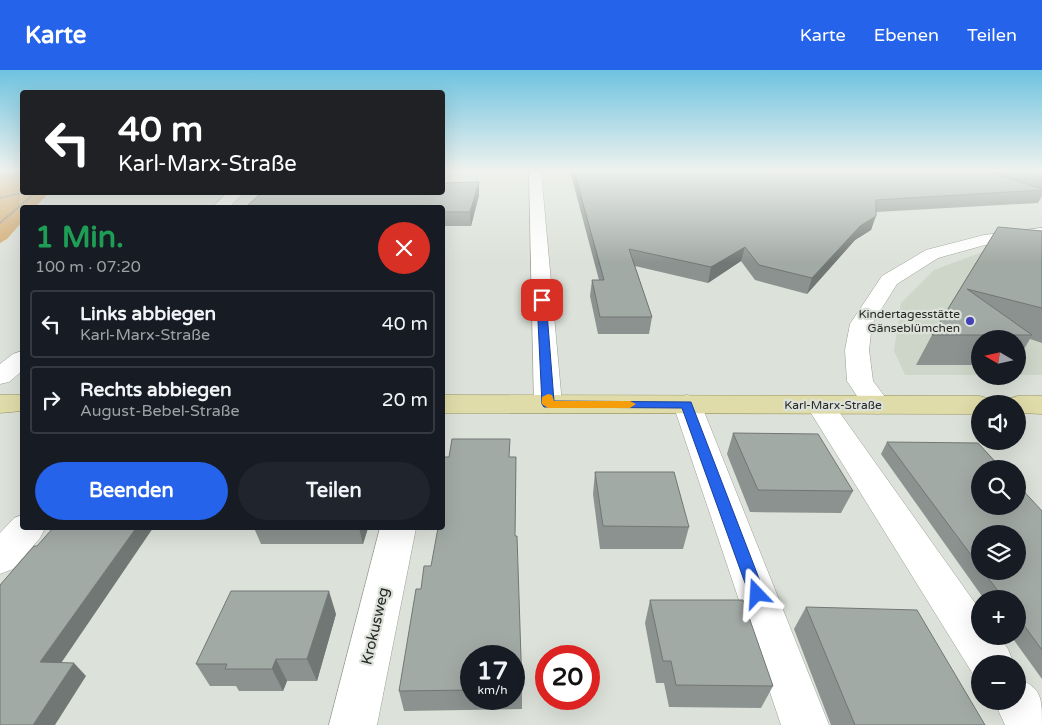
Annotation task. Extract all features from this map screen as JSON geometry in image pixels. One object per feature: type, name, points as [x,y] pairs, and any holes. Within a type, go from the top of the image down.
[{"type":"main road","points":[[0,404],[20,403]]},
{"type":"main road","name":"Karl-Marx-Straße","points":[[445,404],[971,405]]},
{"type":"main road","points":[[1026,405],[1042,405]]},
{"type":"street","points":[[537,202],[548,404]]},
{"type":"street","points":[[877,405],[860,381],[857,350],[861,324],[889,280],[932,254],[984,240],[1007,239],[1042,233]]},
{"type":"street","points":[[0,376],[20,361]]},
{"type":"street","points":[[687,404],[805,725]]},
{"type":"street","points":[[820,405],[986,655]]},
{"type":"street","points":[[0,558],[25,530]]},
{"type":"street","name":"Krokusweg","points":[[353,725],[398,530]]},
{"type":"street","points":[[1022,710],[1032,725]]},
{"type":"path","points":[[0,223],[20,206]]},
{"type":"shaded area","points":[[0,202],[40,202],[37,205],[20,205],[20,224],[7,239],[0,243]]},
{"type":"shaded area","name":"Kindertagesstätte Gänseblümchen","points":[[993,248],[1042,253],[1042,375],[1026,375],[1026,330],[971,330],[971,375],[905,375],[894,351],[901,303],[934,270]]},
{"type":"building","points":[[252,202],[473,202],[470,212],[445,212],[445,205],[248,205]]},
{"type":"building","points":[[582,202],[876,202],[876,216],[860,226],[812,278],[759,265],[745,247],[711,267],[629,249],[652,317],[600,317],[592,280],[604,280]]},
{"type":"building","points":[[998,227],[1042,231],[1042,308],[967,289],[1025,330],[971,330],[971,335],[932,335]]},
{"type":"building","points":[[733,433],[818,434],[853,491],[758,490]]},
{"type":"building","points":[[452,439],[510,439],[509,457],[516,457],[515,536],[517,536],[521,645],[460,645],[460,690],[399,691],[416,589],[421,589],[424,566],[431,566],[438,530],[445,530],[445,457],[449,457]]},
{"type":"building","points":[[887,442],[971,443],[971,450],[984,450],[994,460],[971,460],[971,515],[1026,515],[1026,494],[1042,511],[1042,650],[1026,628],[1026,590],[997,590],[990,580],[1026,580],[1026,525],[971,525],[971,555]]},
{"type":"building","points":[[595,472],[674,472],[689,527],[603,526]]},
{"type":"building","points":[[51,530],[135,530],[40,662],[74,663],[33,725],[0,725],[0,585],[34,546],[37,546]]},
{"type":"building","points":[[231,591],[329,591],[307,659],[276,659],[272,669],[225,669],[227,664],[196,664]]},
{"type":"building","points":[[650,600],[743,600],[773,686],[676,685],[671,661],[663,661]]},
{"type":"building","points":[[806,607],[917,610],[971,701],[971,710],[976,710],[985,725],[855,725]]},
{"type":"slow traffic","points":[[548,397],[548,404],[630,404]]},
{"type":"place","name":"Kindertagesstätte Gänseblümchen","points":[[970,321]]},
{"type":"route","points":[[542,300],[548,404],[687,404],[757,594]]}]
